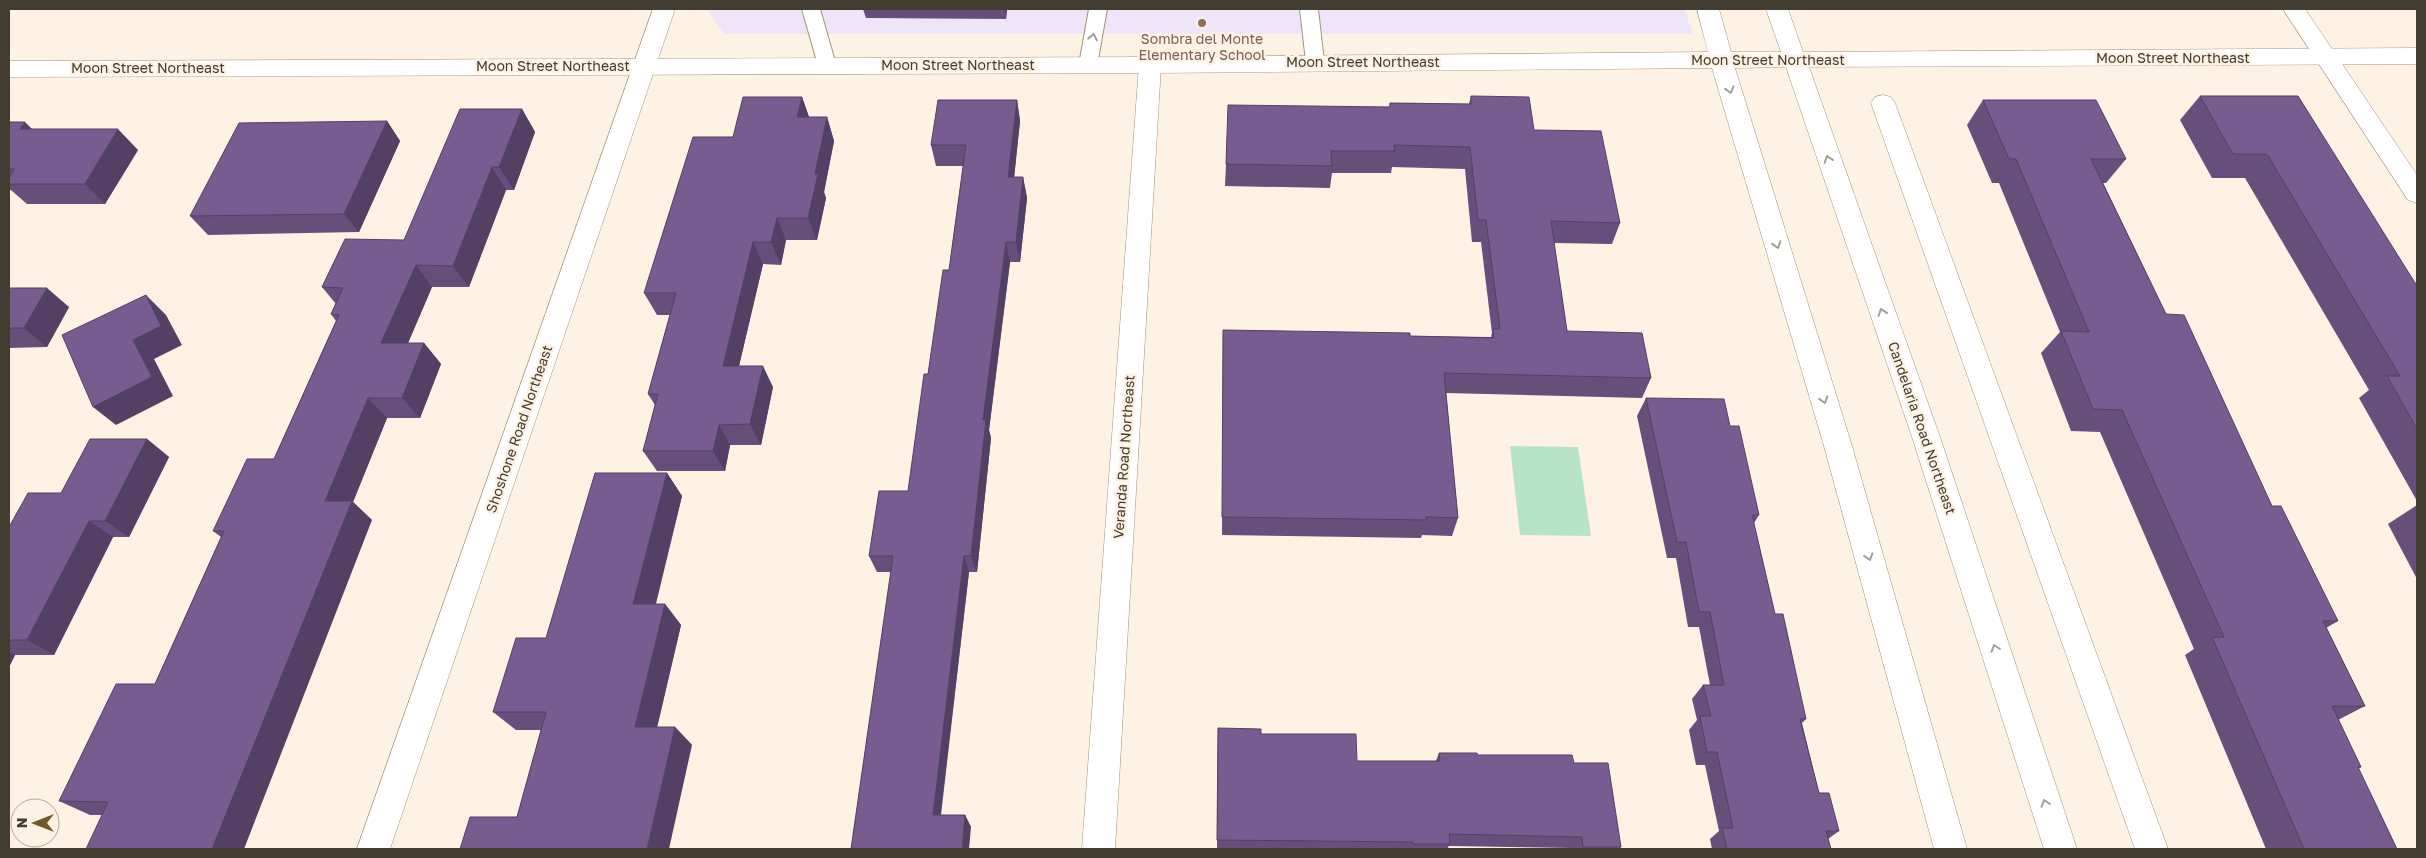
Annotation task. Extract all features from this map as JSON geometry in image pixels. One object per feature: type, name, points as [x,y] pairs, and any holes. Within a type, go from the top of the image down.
[{"type":"street","name":"Shoshone Road Northeast","points":[[373,849],[664,9]]},
{"type":"street","points":[[1708,9],[1721,60],[1838,446],[1951,849]]},
{"type":"street","name":"Candelaria Road Northeast","points":[[1777,9],[1928,440],[2060,849]]},
{"type":"street","points":[[2294,9],[2417,194]]},
{"type":"street","name":"Moon Street Northeast","points":[[9,69],[1794,61],[2417,56]]},
{"type":"street","name":"Veranda Road Northeast","points":[[1098,849],[1150,64]]},
{"type":"street","points":[[1883,103],[2152,849]]},
{"type":"lane","points":[[810,9],[827,65]]},
{"type":"lane","points":[[1088,64],[1098,9]]},
{"type":"lane","points":[[1310,9],[1315,62]]},
{"type":"shaded area","name":"Sombra del Monte Elementary School","points":[[706,9],[1685,9],[1692,34],[724,34]]},
{"type":"green space","points":[[1510,446],[1578,447],[1591,536],[1520,535]]},
{"type":"building","points":[[1471,96],[1529,97],[1534,130],[1601,131],[1620,223],[1551,221],[1567,331],[1642,333],[1651,378],[1444,373],[1458,518],[1426,517],[1426,520],[1222,517],[1223,330],[1410,333],[1410,336],[1494,338],[1493,329],[1500,329],[1486,220],[1478,220],[1470,147],[1394,145],[1395,151],[1331,151],[1332,166],[1226,164],[1228,105],[1390,107],[1390,103],[1471,104]]},
{"type":"building","points":[[2200,96],[2298,96],[2417,286],[2417,429],[2387,376],[2400,376],[2267,154],[2233,154]]},
{"type":"building","points":[[743,97],[802,97],[797,117],[827,117],[815,174],[818,174],[808,218],[777,218],[771,242],[753,242],[723,366],[763,366],[750,424],[719,425],[713,451],[643,451],[658,394],[648,394],[676,293],[644,293],[693,137],[733,137]]},
{"type":"building","points":[[938,100],[1017,100],[1008,177],[1023,177],[1016,242],[1006,242],[983,420],[986,420],[971,556],[964,556],[933,815],[965,815],[962,849],[851,849],[893,556],[869,556],[879,491],[908,491],[924,374],[928,374],[943,270],[949,270],[966,145],[931,145]]},
{"type":"building","points":[[1983,100],[2096,100],[2126,159],[2091,159],[2166,314],[2184,315],[2272,506],[2281,506],[2338,621],[2323,621],[2365,706],[2332,706],[2361,767],[2358,767],[2397,849],[2304,849],[2212,637],[2224,637],[2122,410],[2093,409],[2061,331],[2089,332],[2016,159],[2009,159]]},
{"type":"building","points":[[460,109],[522,109],[499,167],[492,167],[453,266],[416,265],[381,343],[424,343],[402,398],[368,398],[325,501],[352,501],[212,849],[86,849],[108,802],[60,801],[60,799],[116,684],[155,684],[224,531],[213,531],[247,459],[274,459],[339,315],[331,314],[343,288],[322,287],[345,239],[404,240]]},
{"type":"building","points":[[387,121],[344,214],[190,216],[239,123]]},
{"type":"building","points":[[9,122],[25,122],[20,129],[118,129],[85,184],[9,184],[9,178],[14,169],[9,169]]},
{"type":"building","points":[[9,288],[47,288],[24,328],[9,328]]},
{"type":"building","points":[[146,295],[161,326],[133,340],[152,377],[93,407],[62,335]]},
{"type":"building","points":[[1646,398],[1724,399],[1730,426],[1739,426],[1759,515],[1752,515],[1775,614],[1783,614],[1806,719],[1800,719],[1819,793],[1829,793],[1839,831],[1826,831],[1831,849],[1727,849],[1722,828],[1733,828],[1717,752],[1707,752],[1700,716],[1711,716],[1703,685],[1724,685],[1710,612],[1699,612],[1686,542],[1677,542]]},
{"type":"building","points":[[90,439],[147,439],[105,521],[89,521],[27,640],[9,640],[9,527],[28,493],[61,493]]},
{"type":"building","points":[[595,473],[667,473],[633,604],[665,604],[635,727],[675,727],[647,849],[460,849],[470,817],[517,817],[546,712],[493,712],[516,638],[546,638]]},
{"type":"building","points":[[1218,728],[1261,729],[1261,734],[1356,734],[1357,761],[1440,761],[1439,753],[1477,753],[1478,755],[1572,755],[1574,763],[1608,763],[1621,847],[1583,847],[1582,837],[1449,834],[1450,844],[1217,840]]},
{"type":"place","name":"Sombra del Monte Elementary School","points":[[1202,23]]}]
